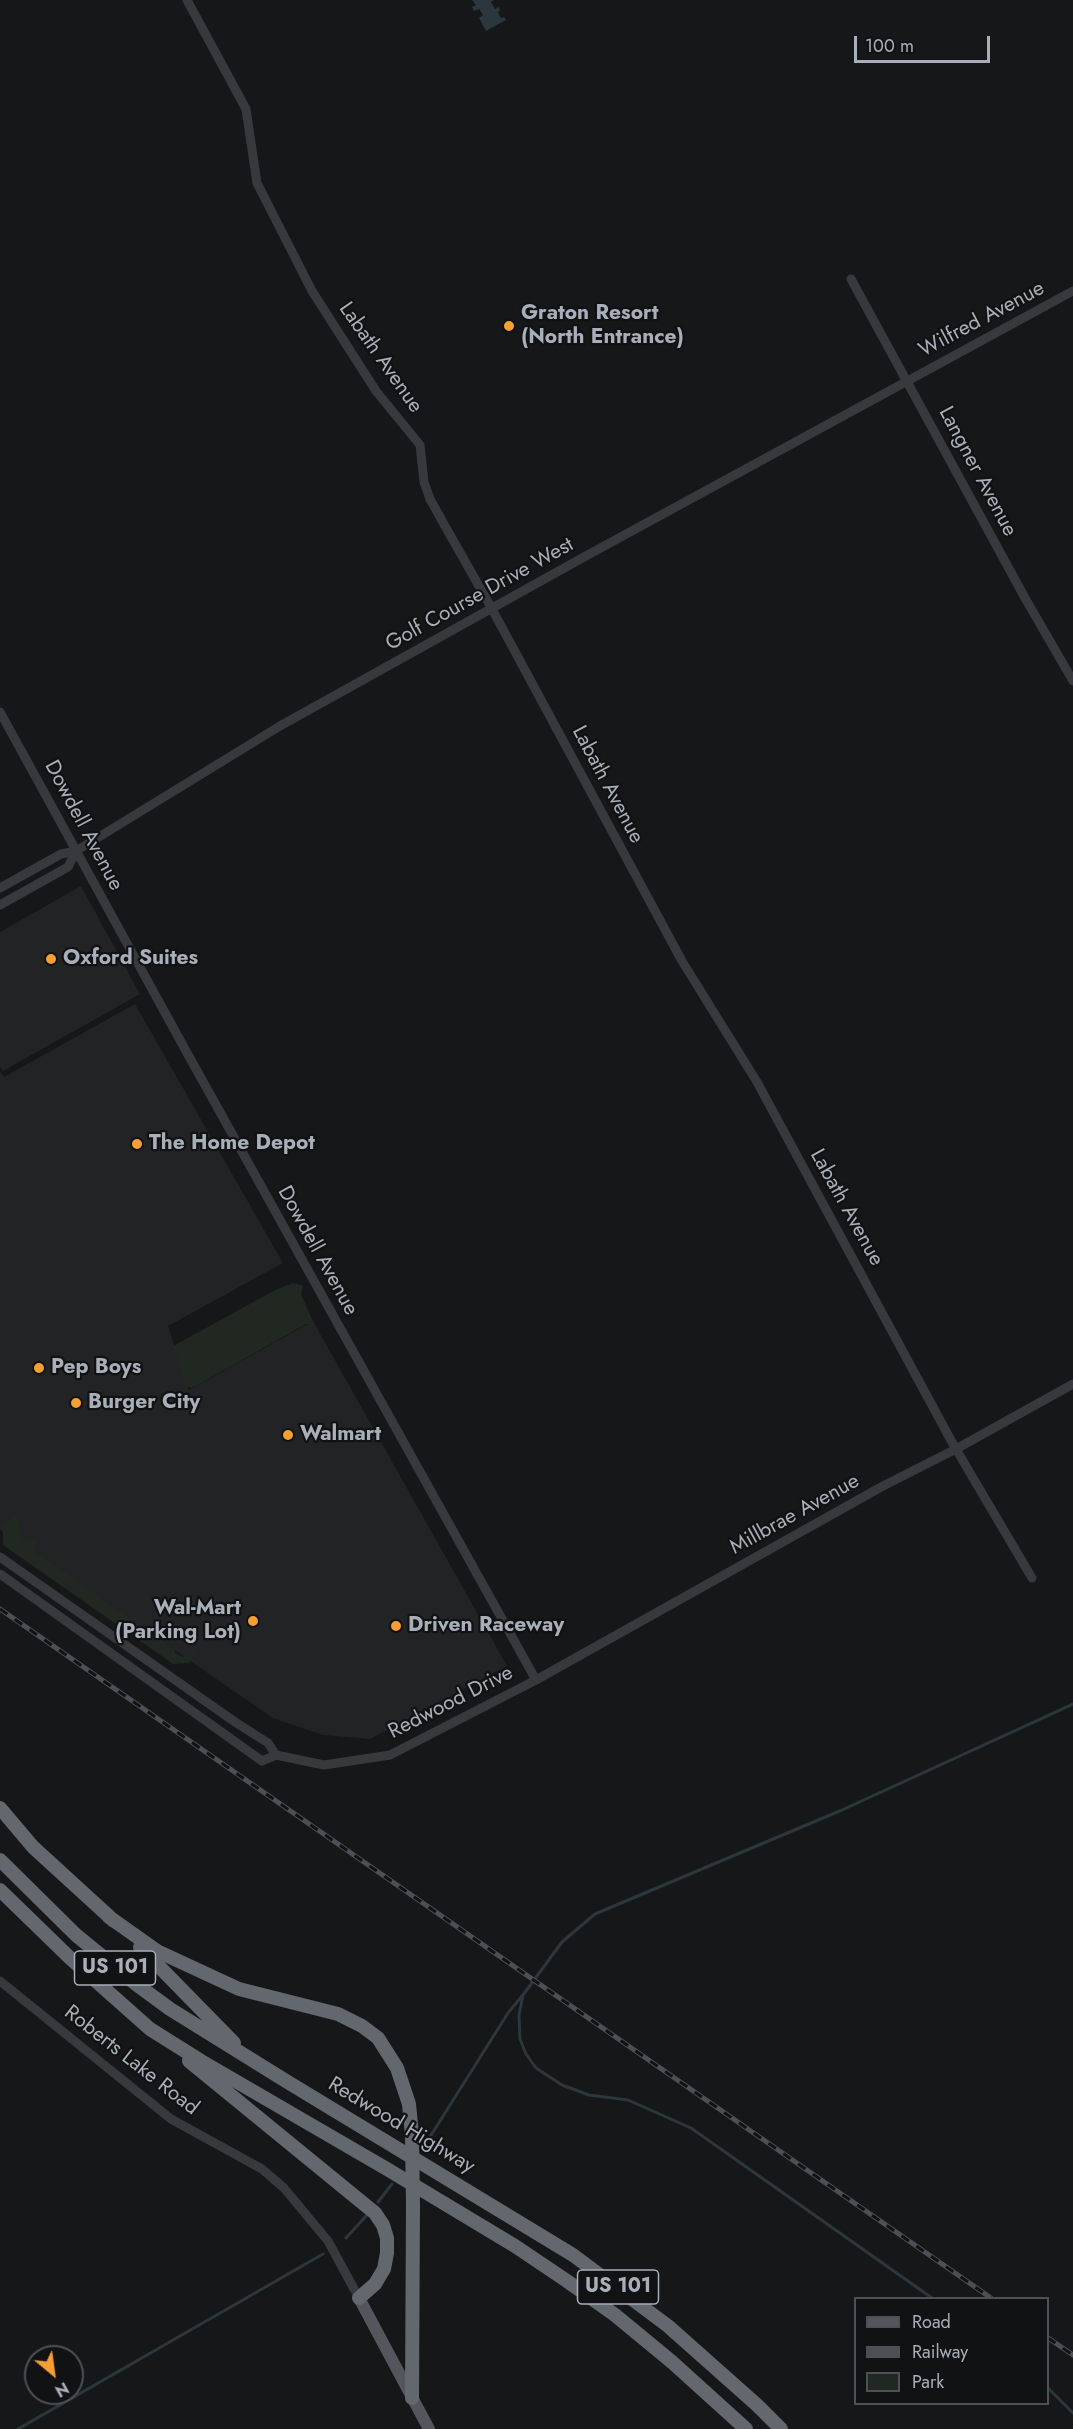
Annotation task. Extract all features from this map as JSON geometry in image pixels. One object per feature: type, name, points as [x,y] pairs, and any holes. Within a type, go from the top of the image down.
[{"type":"highway","points":[[0,1808],[33,1847],[195,2000],[246,2055]]},
{"type":"highway","name":"Redwood Highway","points":[[0,1860],[47,1908],[104,1959],[171,2009],[573,2255],[668,2326],[757,2404],[781,2429]]},
{"type":"highway","name":"Redwood Highway","points":[[0,1890],[70,1958],[150,2029],[515,2246],[615,2315],[672,2362],[746,2429]]},
{"type":"highway","points":[[109,1917],[157,1951],[228,1985],[338,2014],[362,2026],[378,2038],[398,2068],[409,2104],[412,2135],[412,2398]]},
{"type":"highway","points":[[150,2029],[296,2151],[375,2213],[383,2225],[387,2238],[384,2269],[375,2284],[359,2298]]},
{"type":"main road","points":[[359,2298],[429,2429]]},
{"type":"street","name":"Labath Avenue","points":[[187,0],[246,109],[257,183],[325,312],[376,391],[420,446],[424,482],[430,499],[682,961],[757,1082],[956,1449],[1032,1578]]},
{"type":"street","name":"Langner Avenue","points":[[851,279],[1025,598],[1073,681]]},
{"type":"street","name":"Wilfred Avenue","points":[[907,380],[1073,291]]},
{"type":"street","name":"Golf Course Drive West","points":[[75,851],[280,726],[907,380]]},
{"type":"street","name":"Dowdell Avenue","points":[[0,712],[536,1680]]},
{"type":"street","points":[[0,888],[61,854],[75,851]]},
{"type":"street","points":[[0,905],[68,867],[75,851]]},
{"type":"street","name":"Millbrae Avenue","points":[[536,1680],[883,1486],[956,1449],[1073,1384]]},
{"type":"street","points":[[0,1557],[268,1743],[276,1755]]},
{"type":"street","name":"Redwood Drive","points":[[0,1574],[262,1761],[276,1755],[324,1765],[390,1755],[536,1680]]},
{"type":"street","name":"Roberts Lake Road","points":[[0,1981],[171,2119],[262,2169],[284,2188],[328,2241],[359,2298]]},
{"type":"shaded area","points":[[472,0],[494,0],[491,2],[495,9],[499,7],[498,12],[501,18],[504,17],[506,20],[486,31],[479,18],[483,15],[479,9],[474,11],[472,7],[476,5]]},
{"type":"shaded area","points":[[81,886],[140,994],[3,1071],[0,1067],[0,932]]},
{"type":"shaded area","points":[[135,1004],[283,1263],[168,1326],[189,1390],[313,1321],[507,1666],[370,1739],[323,1735],[273,1718],[0,1530],[0,1071],[4,1077]]},
{"type":"green space","points":[[294,1283],[303,1286],[301,1294],[315,1326],[306,1324],[194,1387],[190,1388],[185,1383],[173,1346],[277,1289]]},
{"type":"green space","points":[[15,1514],[24,1541],[33,1538],[36,1542],[33,1550],[175,1650],[175,1653],[183,1657],[198,1650],[189,1663],[173,1664],[3,1545],[3,1530],[0,1528]]},
{"type":"waterway","points":[[931,2297],[691,2128],[628,2100],[589,2095],[562,2085],[536,2068],[526,2054],[520,2039],[519,2015],[523,1995],[562,1942],[595,1914],[842,1810],[1073,1704]]},
{"type":"waterway","points":[[428,2140],[508,2013],[522,1996]]},
{"type":"waterway","points":[[378,2202],[392,2184]]},
{"type":"waterway","points":[[346,2238],[367,2215]]},
{"type":"waterway","points":[[18,2429],[323,2254]]},
{"type":"waterway","points":[[1049,2389],[1073,2413]]},
{"type":"railway","points":[[0,1609],[990,2297]]},
{"type":"railway","points":[[1049,2339],[1073,2355]]},
{"type":"place","name":"Graton Resort (North Entrance)","points":[[509,326]]},
{"type":"place","name":"Oxford Suites","points":[[51,959]]},
{"type":"place","name":"The Home Depot","points":[[137,1144]]},
{"type":"place","name":"Pep Boys","points":[[39,1368]]},
{"type":"place","name":"Burger City","points":[[76,1403]]},
{"type":"place","name":"Walmart","points":[[288,1435]]},
{"type":"place","name":"Wal-Mart (Parking Lot)","points":[[253,1621]]},
{"type":"place","name":"Driven Raceway","points":[[396,1626]]}]
